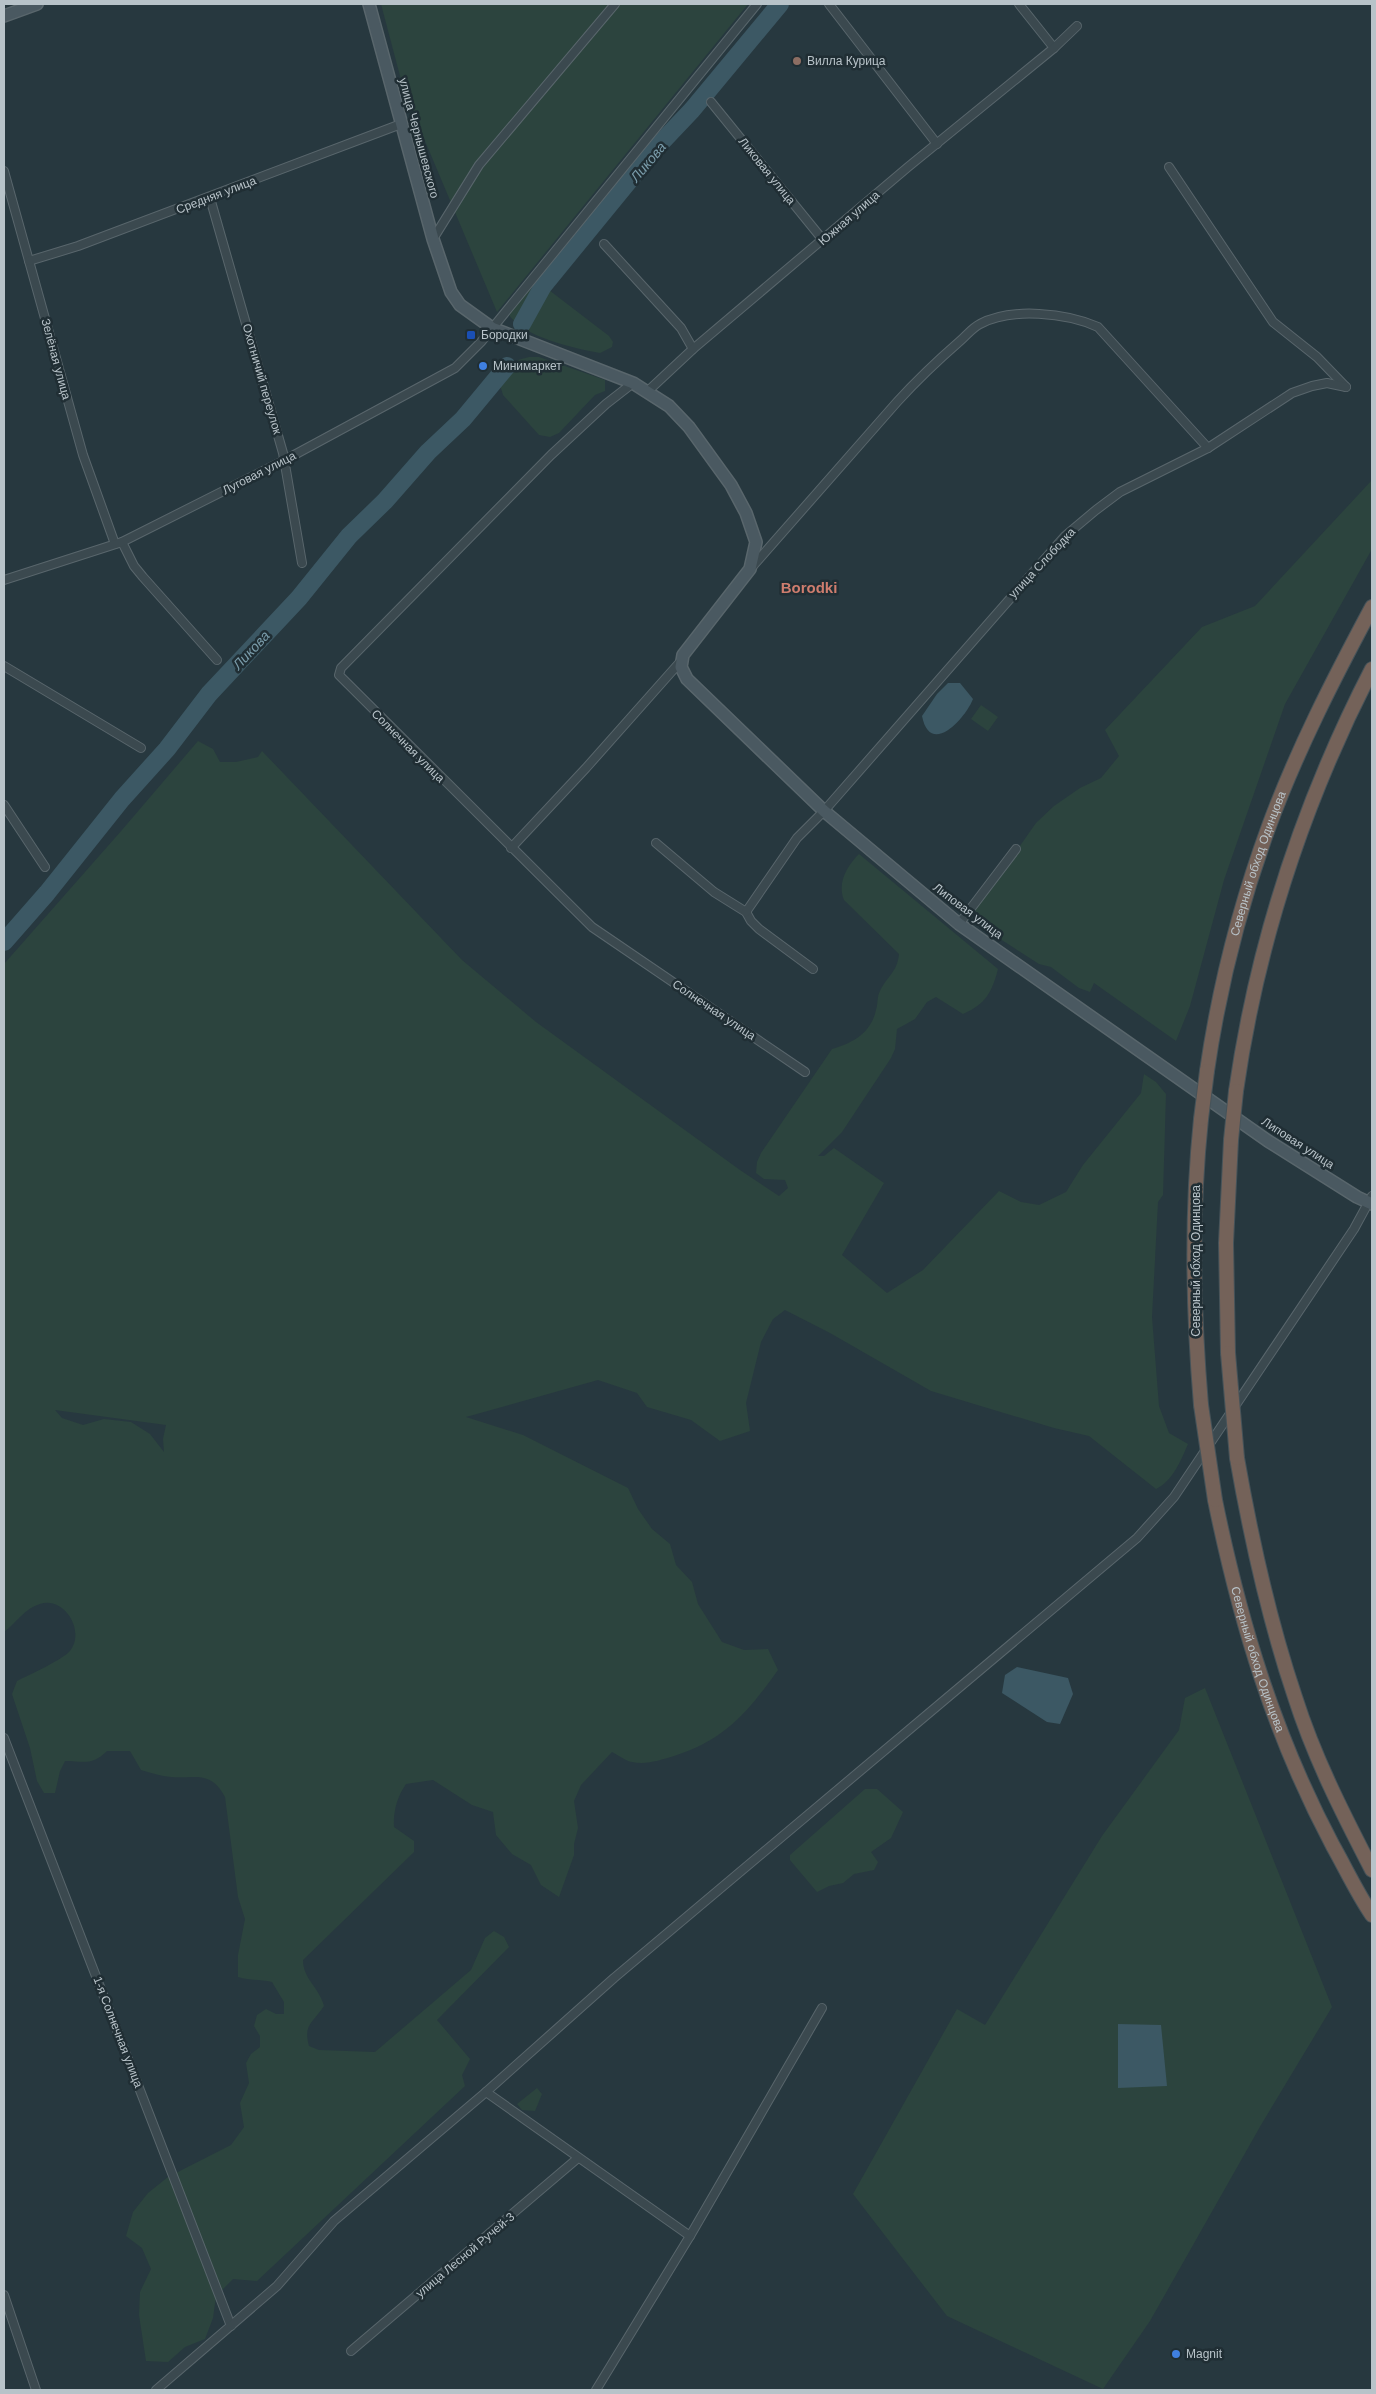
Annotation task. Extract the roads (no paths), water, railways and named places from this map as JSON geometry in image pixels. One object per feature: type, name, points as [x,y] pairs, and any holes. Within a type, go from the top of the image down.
[{"type":"highway","name":"Северный обход Одинцова","points":[[1372,607],[1303,743],[1268,826],[1235,934],[1222,989],[1207,1071],[1201,1120],[1195,1194],[1194,1291],[1201,1406],[1215,1500],[1230,1576],[1250,1648],[1280,1733],[1318,1817],[1372,1915]]},
{"type":"highway","name":"Северный обход Одинцова","points":[[1372,669],[1329,757],[1299,836],[1266,941],[1247,1022],[1236,1091],[1231,1140],[1226,1243],[1228,1353],[1237,1458],[1259,1566],[1295,1697],[1342,1813],[1372,1870]]},
{"type":"street","points":[[4,16],[37,4]]},
{"type":"street","name":"улица Чернышевского","points":[[369,4],[432,239],[445,278],[460,305],[492,328],[647,390]]},
{"type":"street","points":[[432,239],[478,165],[615,4]]},
{"type":"street","name":"Луговая улица","points":[[4,580],[119,543],[283,461],[454,368],[492,328],[757,4]]},
{"type":"street","points":[[829,4],[937,144]]},
{"type":"street","points":[[1019,4],[1054,48]]},
{"type":"street","name":"Южная улица","points":[[647,390],[693,349],[1054,48],[1077,26]]},
{"type":"street","name":"Ликовая улица","points":[[711,102],[823,240]]},
{"type":"street","name":"Средняя улица","points":[[30,261],[78,246],[210,198],[401,124]]},
{"type":"street","name":"улица Слободка","points":[[746,912],[797,838],[824,811],[1065,536],[1120,492],[1208,448],[1292,393],[1327,383],[1346,387],[1317,357],[1273,322],[1169,167]]},
{"type":"street","name":"Зелёная улица","points":[[4,171],[83,455],[119,543],[143,577],[217,660]]},
{"type":"street","name":"Охотничий переулок","points":[[210,198],[284,453],[283,461],[302,563]]},
{"type":"street","points":[[604,244],[681,328],[693,349]]},
{"type":"street","points":[[511,848],[586,768],[681,661],[689,645],[819,487],[928,368],[978,324],[1013,314],[1046,315],[1077,320],[1098,327],[1208,448]]},
{"type":"street","name":"Солнечная улица","points":[[633,383],[606,404],[551,455],[339,672],[341,678],[592,927],[805,1072]]},
{"type":"street","points":[[647,390],[669,406],[689,427],[731,485],[746,514],[756,542],[750,569]]},
{"type":"street","name":"Липовая улица","points":[[681,661],[682,672],[694,688],[824,811],[959,924],[1268,1141],[1371,1201]]},
{"type":"street","points":[[4,666],[141,748]]},
{"type":"street","points":[[4,805],[45,867]]},
{"type":"street","points":[[656,843],[714,892],[746,912],[751,922],[759,929],[813,970]]},
{"type":"street","points":[[959,924],[1016,849]]},
{"type":"street","points":[[156,2390],[277,2286],[334,2221],[486,2092],[614,1978],[768,1851],[1137,1538],[1174,1497],[1371,1201]]},
{"type":"street","name":"1-я Солнечная улица","points":[[4,1738],[231,2326]]},
{"type":"street","points":[[596,2390],[690,2236],[822,2008]]},
{"type":"street","points":[[486,2092],[690,2236]]},
{"type":"street","name":"улица Лесной Ручей-3","points":[[351,2351],[578,2158]]},
{"type":"street","points":[[4,2295],[36,2390]]},
{"type":"water","points":[[948,683],[960,683],[973,699],[963,716],[948,730],[940,734],[932,733],[926,728],[922,716],[937,694]]},
{"type":"water","points":[[1017,1667],[1068,1678],[1073,1694],[1060,1724],[1047,1722],[1002,1693],[1005,1675]]},
{"type":"water","points":[[1118,2024],[1161,2025],[1167,2086],[1118,2088]]},
{"type":"waterway","name":"Ликова","points":[[522,324],[543,286],[655,149],[692,110],[780,4]]},
{"type":"waterway","name":"Ликова","points":[[4,942],[47,893],[122,799],[167,749],[209,694],[299,598],[349,536],[385,501],[428,452],[463,419],[507,366]]},
{"type":"place","name":"Вилла Курица","points":[[797,61]]},
{"type":"place","name":"Бородки","points":[[471,335]]},
{"type":"place","name":"Минимаркет","points":[[483,366]]},
{"type":"place","name":"Magnit","points":[[1176,2354]]},
{"type":"district","name":"Borodki","points":[[809,588]]}]
